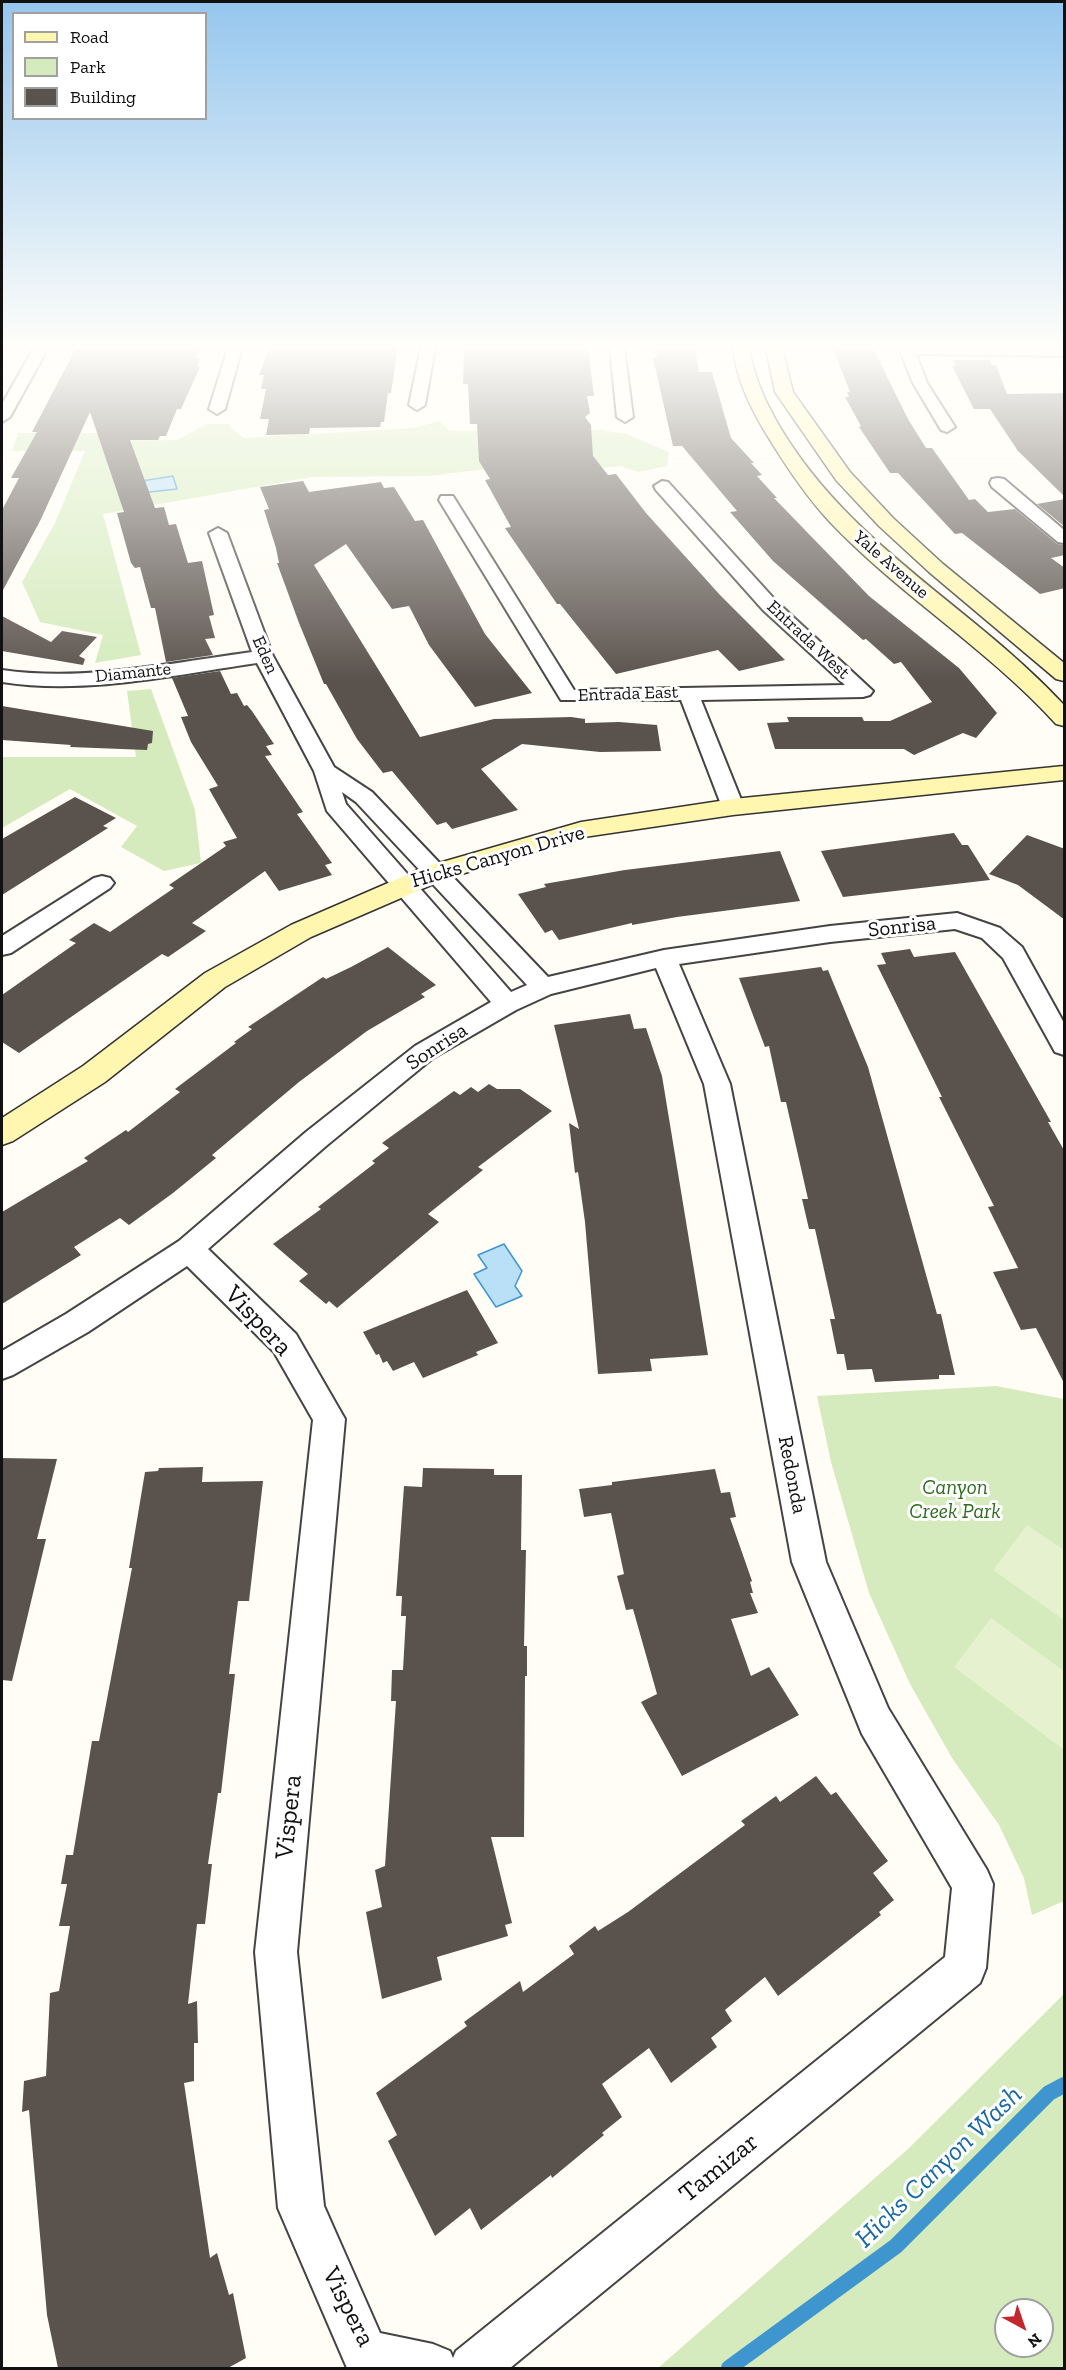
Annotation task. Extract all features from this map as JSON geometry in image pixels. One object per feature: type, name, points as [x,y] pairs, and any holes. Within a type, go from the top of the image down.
[{"type":"main road","name":"Yale Avenue","points":[[790,459],[799,472],[846,526],[1010,666],[1065,719]]},
{"type":"main road","name":"Yale Avenue","points":[[831,459],[843,476],[886,522],[936,568],[1065,674]]},
{"type":"main road","name":"Hicks Canyon Drive","points":[[2,1133],[94,1074],[215,980],[301,931],[435,873],[581,830],[733,807],[1065,773]]},
{"type":"street","points":[[998,483],[1065,538]]},
{"type":"street","name":"Entrada West","points":[[662,486],[770,606],[863,691],[688,692]]},
{"type":"street","name":"Entrada East","points":[[447,500],[568,696],[688,692],[733,807]]},
{"type":"street","name":"Eden","points":[[218,533],[263,656],[325,771],[335,806],[507,1004]]},
{"type":"street","name":"Diamante","points":[[2,676],[36,681],[121,676],[263,656]]},
{"type":"street","name":"Eden","points":[[325,771],[364,797],[435,873],[462,898],[543,987]]},
{"type":"street","points":[[2,947],[102,883]]},
{"type":"street","name":"Sonrisa","points":[[2,1366],[77,1323],[189,1249],[316,1139],[424,1052],[507,1004],[543,987],[664,957],[831,934],[957,921],[991,933],[1004,943],[1013,954],[1065,1046]]},
{"type":"street","name":"Redonda","points":[[664,957],[717,1084],[809,1562],[875,1720],[973,1884],[965,1968]]},
{"type":"street","name":"Vispera","points":[[189,1249],[285,1342],[329,1419],[276,1952],[301,2208],[365,2354],[433,2368]]},
{"type":"street","name":"Tamizar","points":[[473,2368],[965,1968]]},
{"type":"green space","points":[[82,459],[668,459],[667,466],[639,472],[620,466],[546,473],[537,463],[428,476],[312,477],[103,514],[141,655],[95,663],[103,635],[40,622],[22,582],[55,523]]},
{"type":"green space","points":[[151,689],[195,810],[201,863],[164,871],[121,847],[137,826],[70,789],[2,828],[2,757],[136,757],[127,691]]},
{"type":"green space","name":"Canyon Creek Park","points":[[996,1386],[1064,1399],[1064,1901],[1032,1915],[1024,1878],[999,1825],[952,1758],[910,1684],[869,1593],[831,1462],[817,1396]]},
{"type":"green space","points":[[1027,1525],[1064,1550],[1064,1620],[993,1570]]},
{"type":"green space","points":[[991,1618],[1064,1671],[1064,1750],[954,1667]]},
{"type":"green space","points":[[1064,1994],[1064,2368],[658,2368],[908,2149]]},
{"type":"water","points":[[173,476],[177,489],[132,494],[129,483]]},
{"type":"water","points":[[504,1244],[522,1271],[515,1286],[522,1296],[496,1307],[474,1274],[487,1268],[478,1255]]},
{"type":"building","points":[[22,459],[69,459],[40,521],[2,592],[2,510],[19,478],[11,478]]},
{"type":"building","points":[[106,459],[137,459],[155,508],[164,507],[169,525],[176,524],[188,563],[202,561],[214,615],[209,616],[215,638],[205,639],[213,655],[166,662],[155,608],[151,608],[140,567],[135,568],[131,563],[117,513],[124,512]]},
{"type":"building","points":[[479,459],[595,459],[608,475],[616,474],[646,513],[720,595],[785,660],[739,671],[718,650],[616,674],[560,604],[557,604],[505,528],[511,527],[485,480],[490,479]]},
{"type":"building","points":[[693,459],[750,459],[762,475],[757,476],[777,498],[774,498],[869,596],[959,668],[997,713],[976,738],[963,733],[914,755],[904,749],[775,749],[767,723],[789,722],[787,717],[862,717],[864,721],[890,721],[932,702],[901,662],[894,664],[866,639],[863,640],[773,561],[730,512],[737,511]]},
{"type":"building","points":[[880,459],[940,459],[969,500],[975,499],[988,512],[1015,509],[1057,544],[1065,545],[1065,555],[1051,558],[1065,568],[1065,588],[1040,594],[962,533],[955,534],[898,473],[890,473]]},
{"type":"building","points":[[1026,459],[1065,459],[1065,497]]},
{"type":"building","points":[[303,481],[309,492],[381,482],[384,488],[394,487],[415,521],[423,520],[485,634],[532,693],[475,707],[429,645],[409,606],[392,609],[346,544],[314,565],[420,737],[494,719],[571,717],[585,719],[585,723],[619,722],[657,725],[661,751],[600,752],[522,744],[481,769],[518,810],[452,829],[446,822],[437,825],[392,771],[383,773],[357,739],[324,684],[299,623],[277,563],[279,563],[276,548],[264,510],[269,509],[260,487]]},
{"type":"building","points":[[1065,499],[1065,527],[1037,504]]},
{"type":"building","points":[[2,616],[51,642],[62,631],[97,637],[79,656],[85,659],[83,665],[2,651]]},
{"type":"building","points":[[220,671],[231,694],[237,693],[244,706],[247,705],[252,711],[274,744],[266,746],[272,755],[265,756],[303,812],[297,814],[332,863],[325,865],[332,875],[279,891],[265,871],[192,923],[206,931],[168,957],[162,954],[19,1053],[2,1042],[2,995],[76,943],[69,940],[94,923],[110,932],[174,888],[169,885],[226,846],[223,842],[237,838],[209,789],[218,786],[191,742],[181,717],[188,716],[172,678]]},
{"type":"building","points":[[2,706],[153,731],[152,743],[148,744],[147,750],[70,747],[71,745],[2,740]]},
{"type":"building","points":[[75,797],[116,818],[103,826],[108,828],[2,895],[2,839]]},
{"type":"building","points":[[954,833],[962,845],[968,845],[990,880],[843,897],[821,851]]},
{"type":"building","points":[[1027,835],[1065,849],[1065,920],[1018,885],[989,874]]},
{"type":"building","points":[[780,851],[800,901],[632,925],[632,923],[559,940],[552,930],[545,933],[518,894],[546,887],[544,884],[625,870]]},
{"type":"building","points":[[388,947],[436,985],[421,994],[425,997],[367,1031],[299,1082],[212,1155],[216,1158],[129,1225],[120,1218],[74,1247],[81,1255],[2,1304],[2,1212],[88,1161],[84,1158],[126,1130],[128,1132],[180,1092],[175,1089],[252,1029],[248,1027],[323,977],[326,979]]},
{"type":"building","points":[[910,949],[914,957],[955,952],[1051,1122],[1048,1122],[1065,1152],[1065,1385],[1036,1328],[1021,1330],[993,1272],[1018,1268],[988,1207],[994,1206],[939,1097],[942,1097],[877,965],[886,964],[881,953]]},
{"type":"building","points":[[821,967],[823,971],[828,970],[868,1067],[937,1314],[941,1314],[955,1375],[939,1375],[939,1379],[875,1382],[872,1369],[847,1370],[844,1354],[837,1354],[830,1319],[835,1319],[815,1229],[809,1229],[802,1199],[808,1199],[786,1102],[781,1102],[769,1046],[765,1047],[739,978]]},
{"type":"building","points":[[630,1014],[634,1029],[646,1028],[662,1076],[708,1355],[650,1359],[652,1371],[598,1374],[585,1222],[578,1172],[575,1173],[569,1123],[579,1129],[554,1025]]},
{"type":"building","points":[[489,1084],[497,1089],[520,1089],[552,1111],[478,1167],[483,1170],[428,1214],[439,1222],[337,1308],[329,1301],[326,1304],[299,1281],[308,1274],[273,1244],[321,1209],[318,1207],[375,1163],[372,1161],[389,1148],[382,1143],[454,1091],[460,1095],[471,1087],[478,1092]]},
{"type":"building","points":[[467,1290],[498,1343],[476,1352],[478,1355],[423,1378],[414,1362],[393,1371],[387,1361],[383,1363],[379,1354],[376,1355],[363,1332]]},
{"type":"building","points":[[2,1458],[57,1459],[37,1539],[46,1539],[12,1681],[2,1680]]},
{"type":"building","points":[[203,1467],[202,1482],[263,1481],[249,1601],[238,1601],[229,1674],[235,1674],[221,1793],[218,1793],[208,1864],[212,1864],[205,1924],[197,1924],[188,2004],[197,2001],[198,2043],[194,2043],[194,2081],[184,2083],[210,2258],[217,2253],[229,2295],[233,2293],[246,2358],[228,2368],[58,2368],[47,2315],[29,2110],[22,2112],[24,2081],[46,2076],[50,1993],[59,1991],[70,1926],[59,1926],[67,1884],[61,1884],[66,1855],[73,1855],[92,1741],[99,1741],[132,1568],[129,1568],[145,1472],[158,1471],[159,1468]]},
{"type":"building","points":[[423,1468],[494,1469],[494,1475],[522,1475],[521,1550],[526,1550],[524,1646],[527,1646],[524,1837],[491,1837],[512,1923],[505,1925],[508,1936],[437,1957],[442,1980],[382,1999],[366,1912],[382,1907],[375,1870],[385,1866],[396,1701],[391,1701],[392,1670],[403,1670],[406,1616],[401,1616],[402,1596],[396,1596],[404,1486],[422,1487]]},
{"type":"building","points":[[715,1469],[721,1493],[730,1492],[736,1517],[730,1518],[752,1581],[750,1582],[753,1593],[750,1593],[758,1613],[731,1619],[751,1676],[769,1667],[799,1715],[682,1776],[641,1702],[657,1694],[633,1609],[626,1610],[617,1576],[624,1574],[611,1513],[584,1517],[579,1489],[612,1485],[612,1482]]},
{"type":"building","points":[[816,1776],[831,1795],[836,1792],[888,1861],[873,1873],[894,1900],[879,1912],[881,1915],[778,1996],[765,1977],[725,2010],[732,2021],[711,2038],[717,2047],[671,2083],[649,2048],[602,2084],[622,2117],[602,2133],[604,2135],[552,2178],[551,2175],[481,2230],[470,2208],[435,2236],[388,2141],[397,2135],[376,2093],[467,2026],[464,2022],[520,1981],[523,1992],[574,1954],[569,1946],[595,1926],[598,1931],[628,1912],[745,1825],[741,1821],[776,1796],[780,1802]]},
{"type":"waterway","name":"Hicks Canyon Wash","points":[[729,2368],[896,2246],[1049,2093],[1064,2085]]}]
